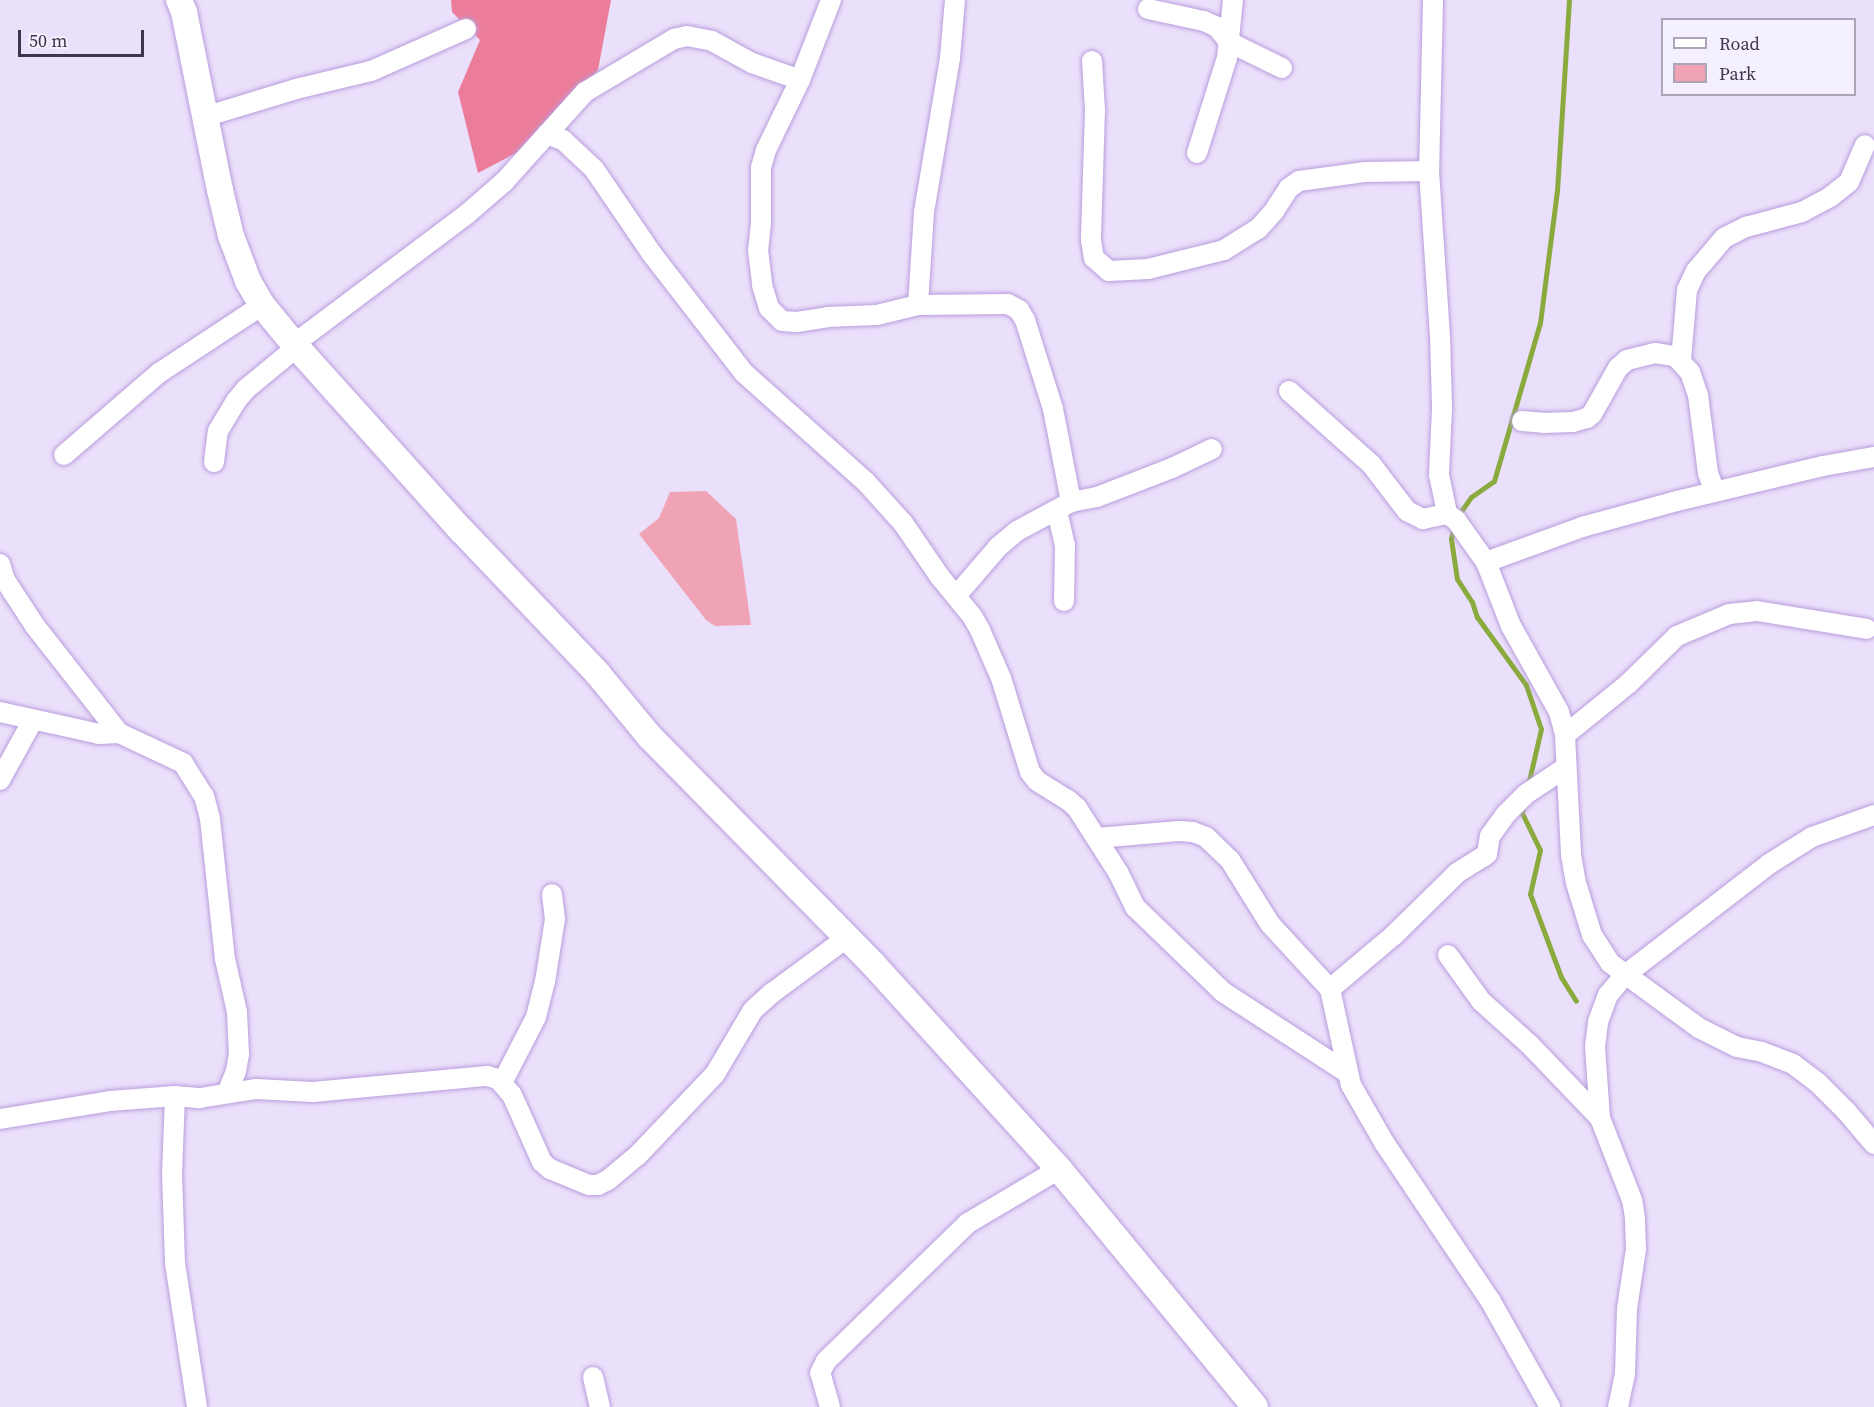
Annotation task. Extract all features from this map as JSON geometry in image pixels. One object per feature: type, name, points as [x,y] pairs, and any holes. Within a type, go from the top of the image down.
[{"type":"street","points":[[178,0],[184,12],[204,117],[238,260],[262,305],[295,346],[462,531],[598,674],[650,737],[848,938],[1059,1168],[1255,1407]]},
{"type":"street","points":[[831,0],[800,80],[766,150],[761,168],[761,224],[758,250],[762,285],[769,308],[782,321],[797,322],[827,317],[877,315],[918,305],[1008,304],[1019,310],[1025,320],[1053,409],[1064,507],[1064,601]]},
{"type":"street","points":[[918,305],[924,212],[950,58],[956,0]]},
{"type":"street","points":[[1197,153],[1217,95],[1228,42],[1233,0]]},
{"type":"street","points":[[1433,0],[1429,171],[1440,335],[1442,408],[1439,475],[1447,514],[1456,520],[1486,562],[1511,626],[1559,712],[1565,735],[1571,855],[1583,911],[1599,950],[1625,975],[1717,1039],[1793,1064],[1847,1112],[1874,1144]]},
{"type":"street","points":[[1148,9],[1204,21],[1217,27],[1228,42],[1282,68]]},
{"type":"street","points":[[204,117],[297,89],[371,71],[466,29]]},
{"type":"street","points":[[214,462],[218,430],[246,389],[295,346],[467,214],[504,182],[585,92],[680,36],[712,41],[752,63],[800,80]]},
{"type":"street","points":[[1092,61],[1095,110],[1091,240],[1094,258],[1109,271],[1148,269],[1224,250],[1258,229],[1289,188],[1299,181],[1365,172],[1429,171]]},
{"type":"street","points":[[547,134],[563,140],[580,153],[718,343],[744,373],[865,480],[903,523],[972,615],[1001,678],[1030,772],[1037,781],[1068,800],[1097,838],[1135,907],[1223,992],[1347,1072]]},
{"type":"street","points":[[1682,360],[1687,290],[1696,272],[1724,238],[1746,227],[1802,212],[1830,197],[1849,182],[1865,146]]},
{"type":"street","points":[[64,455],[159,372],[262,305]]},
{"type":"street","points":[[1522,421],[1543,423],[1582,420],[1592,414],[1618,368],[1627,360],[1655,353],[1668,354],[1682,360],[1690,372],[1698,394],[1708,473],[1715,492]]},
{"type":"street","points":[[1289,391],[1371,464],[1407,511],[1423,519],[1447,514]]},
{"type":"street","points":[[956,596],[998,547],[1017,531],[1064,507],[1172,468],[1212,449]]},
{"type":"street","points":[[1486,562],[1582,527],[1715,492],[1874,457]]},
{"type":"street","points":[[0,564],[5,579],[35,626],[119,733]]},
{"type":"street","points":[[1565,735],[1628,684],[1677,636],[1729,614],[1757,611],[1867,628]]},
{"type":"street","points":[[0,712],[99,734],[119,733],[183,762],[204,796],[210,819],[225,959],[237,1012],[238,1054],[236,1071],[228,1091]]},
{"type":"street","points":[[0,780],[33,720]]},
{"type":"street","points":[[1330,989],[1394,935],[1457,873],[1487,854],[1490,836],[1506,814],[1526,794],[1565,768]]},
{"type":"street","points":[[1618,1407],[1625,1373],[1627,1309],[1636,1249],[1632,1200],[1600,1118],[1595,1047],[1598,1022],[1608,995],[1625,975],[1769,864],[1812,837],[1874,815]]},
{"type":"street","points":[[1097,838],[1179,831],[1199,833],[1230,860],[1270,924],[1330,989],[1334,998],[1351,1085],[1385,1144],[1490,1300],[1550,1407]]},
{"type":"street","points":[[502,1083],[536,1017],[545,982],[555,919],[552,894]]},
{"type":"street","points":[[0,1119],[66,1106],[175,1096],[200,1098],[228,1091],[280,1088],[313,1092],[487,1076],[502,1083],[512,1095],[542,1162],[550,1169],[589,1185],[598,1185],[608,1180],[637,1156],[715,1074],[753,1010],[772,993],[848,938]]},
{"type":"street","points":[[1448,955],[1481,1001],[1529,1044],[1600,1118]]},
{"type":"street","points":[[175,1096],[172,1173],[175,1263],[197,1407]]},
{"type":"street","points":[[830,1407],[819,1373],[826,1361],[968,1223],[1059,1168]]},
{"type":"street","points":[[594,1377],[600,1407]]},
{"type":"green space","points":[[706,491],[736,519],[751,625],[715,626],[706,620],[639,534],[659,518],[670,492]]},
{"type":"shaded area","points":[[451,0],[611,0],[598,70],[520,151],[478,173],[458,92],[480,40],[452,12]]},
{"type":"waterway","points":[[1457,517],[1471,497],[1494,481],[1540,323],[1557,191],[1569,0]]},
{"type":"waterway","points":[[1454,526],[1451,539],[1457,579],[1472,602],[1477,617],[1526,685],[1541,729],[1528,785]]},
{"type":"waterway","points":[[1523,806],[1522,813],[1540,850],[1530,894],[1561,977],[1576,1001]]}]
